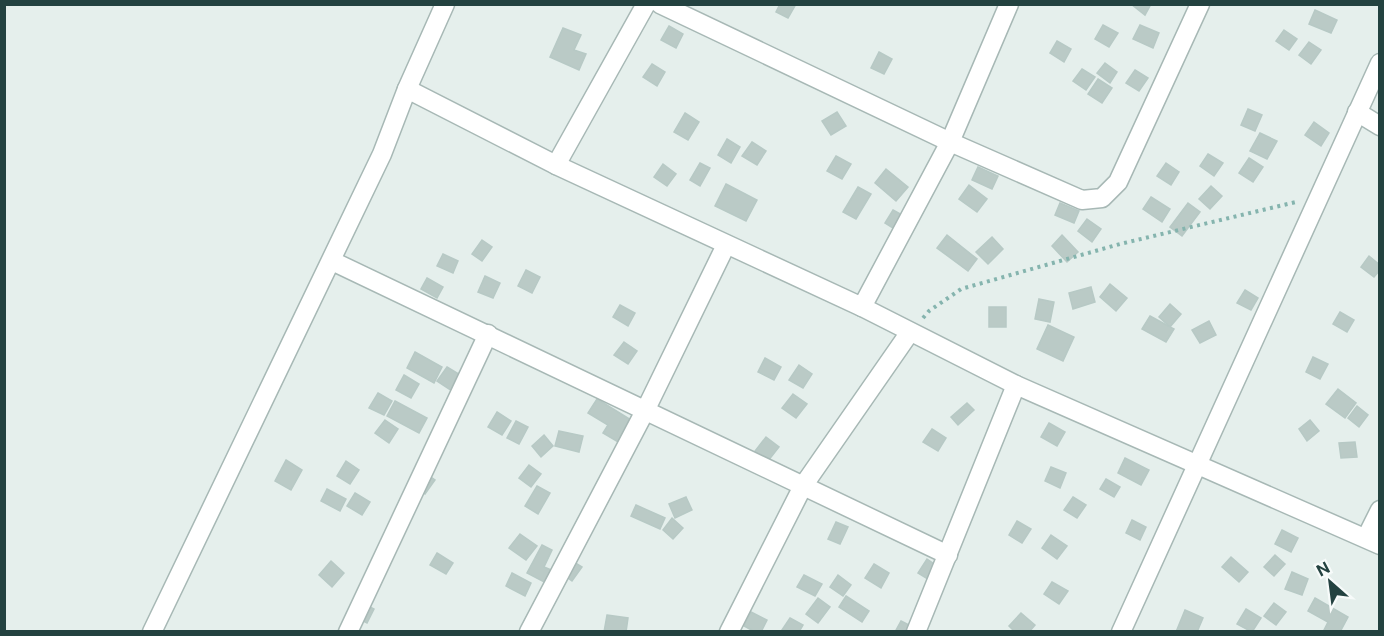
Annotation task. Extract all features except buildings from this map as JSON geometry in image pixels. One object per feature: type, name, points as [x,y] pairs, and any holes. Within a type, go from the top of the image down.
[{"type":"street","points":[[152,632],[382,154],[444,4]]},
{"type":"street","points":[[556,165],[646,4]]},
{"type":"street","points":[[660,4],[950,142],[1082,200],[1102,198],[1118,182],[1200,4]]},
{"type":"street","points":[[862,307],[950,142],[1009,4]]},
{"type":"street","points":[[1125,630],[1197,464],[1380,63]]},
{"type":"street","points":[[407,89],[556,165],[862,307],[1016,385],[1373,542],[1380,510]]},
{"type":"street","points":[[1357,112],[1380,126]]},
{"type":"street","points":[[529,632],[645,411],[726,245]]},
{"type":"street","points":[[332,261],[948,555]]},
{"type":"street","points":[[736,629],[803,486],[910,332]]},
{"type":"street","points":[[348,632],[488,334]]},
{"type":"street","points":[[916,632],[1016,385]]},
{"type":"path","points":[[910,332],[929,311],[961,289],[1120,244],[1319,196]]}]
